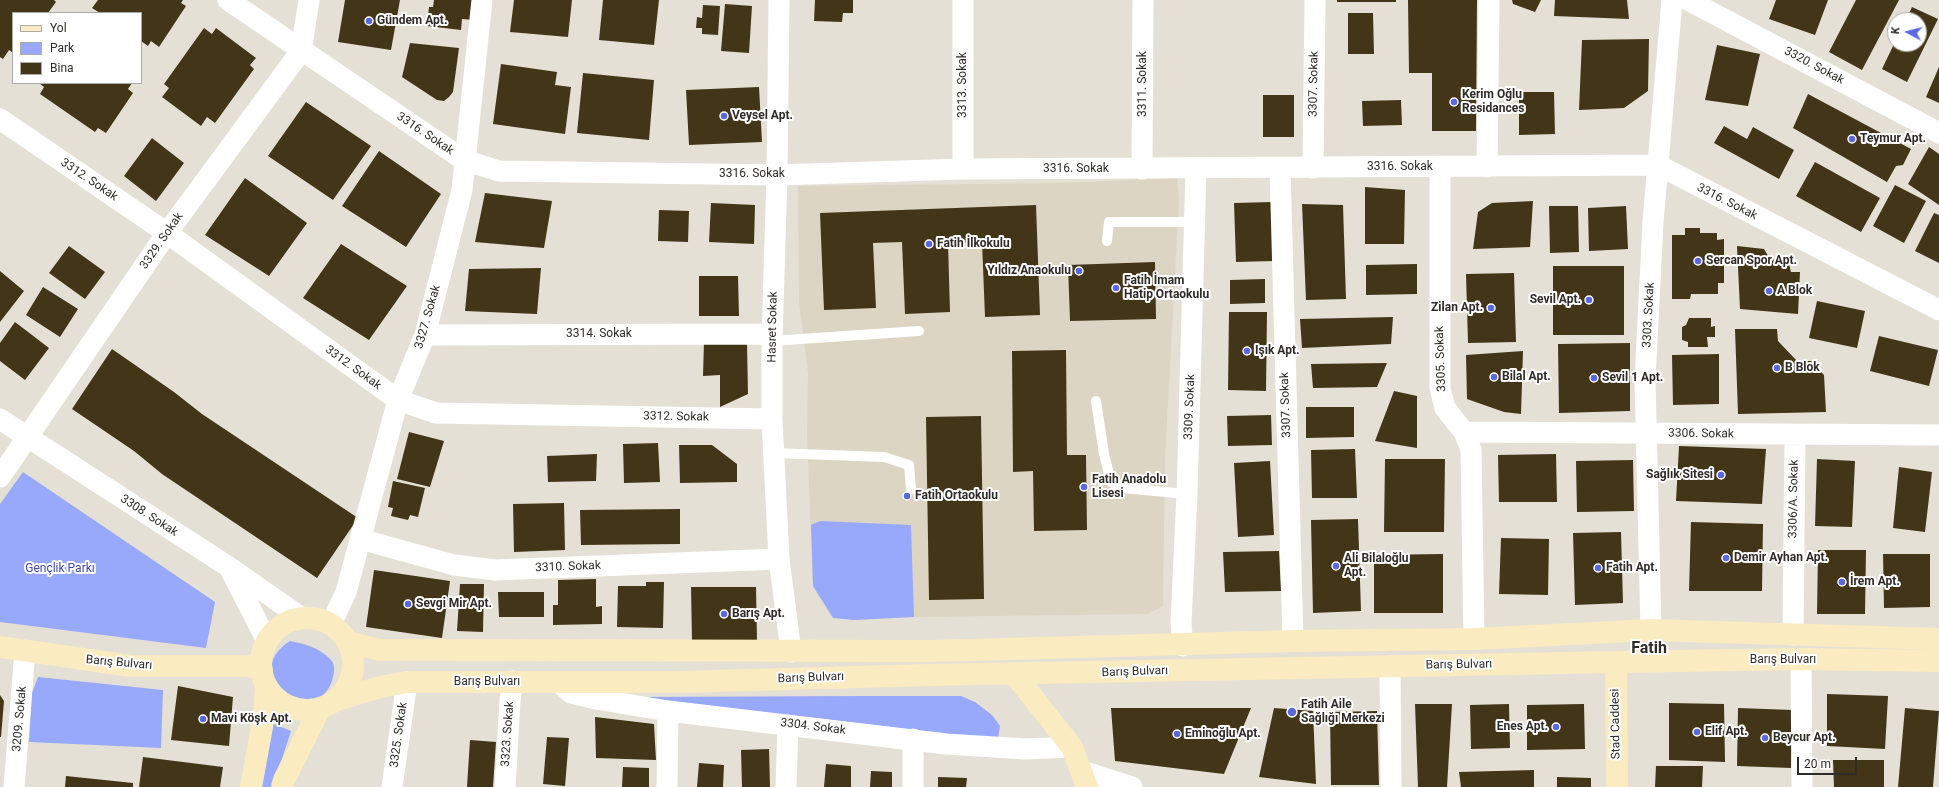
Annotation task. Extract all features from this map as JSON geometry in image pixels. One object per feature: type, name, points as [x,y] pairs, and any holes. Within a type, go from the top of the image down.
[{"type":"main road","points":[[251,787],[264,716],[264,678],[262,655],[267,641],[276,630],[288,622],[302,618],[317,619],[330,624],[340,632],[348,642],[352,654],[353,667],[350,680],[344,692],[327,705],[284,780],[282,787]]},
{"type":"main road","name":"Barış Bulvarı","points":[[348,642],[380,650],[791,652],[933,651],[1183,646],[1293,641],[1474,639],[1651,630],[1939,638]]},
{"type":"main road","name":"Barış Bulvarı","points":[[0,647],[131,666],[248,666],[264,678]]},
{"type":"main road","name":"Barış Bulvarı","points":[[327,705],[380,687],[407,682],[678,682],[1616,662],[1801,660],[1939,661]]},
{"type":"main road","name":"Stad Caddesi","points":[[1616,662],[1617,787]]},
{"type":"main road","points":[[1015,675],[1072,747],[1085,779]]},
{"type":"main road","points":[[264,678],[276,698],[289,706],[304,710],[327,705]]},
{"type":"street","name":"3316. Sokak","points":[[228,0],[301,51],[464,160],[500,171],[777,175],[963,169],[1658,165],[1939,310]]},
{"type":"street","name":"3329. Sokak","points":[[0,478],[167,233],[301,51],[309,0]]},
{"type":"street","name":"3327. Sokak","points":[[330,624],[346,592],[398,400],[425,335],[462,190],[482,0]]},
{"type":"street","name":"Hasret Sokak","points":[[779,0],[777,175],[772,338],[772,419],[779,558],[791,652]]},
{"type":"street","name":"3313. Sokak","points":[[963,0],[963,169]]},
{"type":"street","name":"3311. Sokak","points":[[1142,168],[1143,0]]},
{"type":"street","name":"3307. Sokak","points":[[1313,168],[1315,0]]},
{"type":"street","points":[[1487,167],[1488,0]]},
{"type":"street","name":"3303. Sokak","points":[[1651,630],[1646,372],[1658,165],[1672,0]]},
{"type":"street","name":"3320. Sokak","points":[[1688,0],[1939,133]]},
{"type":"street","name":"3312. Sokak","points":[[0,119],[167,233],[398,400],[436,413],[772,419]]},
{"type":"street","name":"3305. Sokak","points":[[1440,167],[1440,388],[1445,408],[1464,432],[1471,450],[1474,639]]},
{"type":"street","name":"3309. Sokak","points":[[1183,646],[1180,623],[1187,494],[1196,168]]},
{"type":"street","name":"3307. Sokak","points":[[1280,168],[1293,641]]},
{"type":"street","name":"3314. Sokak","points":[[425,335],[772,338]]},
{"type":"street","name":"3308. Sokak","points":[[0,419],[229,567],[302,618]]},
{"type":"street","name":"3306. Sokak","points":[[1464,432],[1939,435]]},
{"type":"street","name":"3306/A. Sokak","points":[[1793,635],[1795,435]]},
{"type":"street","name":"3310. Sokak","points":[[360,538],[454,565],[496,570],[779,558]]},
{"type":"street","points":[[229,567],[267,641]]},
{"type":"street","name":"3209. Sokak","points":[[14,787],[25,651]]},
{"type":"street","points":[[1801,660],[1802,787]]},
{"type":"street","points":[[1390,666],[1391,787]]},
{"type":"street","name":"3323. Sokak","points":[[505,787],[510,700],[513,681]]},
{"type":"street","name":"3325. Sokak","points":[[392,787],[407,682]]},
{"type":"street","name":"3304. Sokak","points":[[559,682],[571,692],[596,699],[668,711],[946,744],[1026,749],[1072,747]]},
{"type":"street","points":[[667,787],[668,711]]},
{"type":"street","points":[[786,787],[788,725]]},
{"type":"street","points":[[913,739],[913,787]]},
{"type":"street","points":[[1085,779],[1132,787]]},
{"type":"lane","points":[[1107,241],[1109,222],[1195,222]]},
{"type":"lane","points":[[772,338],[919,331]]},
{"type":"lane","points":[[1096,401],[1104,454],[1111,482],[1123,488],[1187,494]]},
{"type":"lane","points":[[774,453],[884,456],[909,465],[911,489]]},
{"type":"shaded area","points":[[1177,178],[1179,201],[1165,457],[1163,606],[1148,614],[914,617],[854,620],[833,618],[813,586],[807,434],[808,373],[799,302],[798,186],[1059,183]]},
{"type":"green space","name":"Gençlik Parkı","points":[[23,472],[215,602],[206,648],[0,622],[0,504]]},
{"type":"green space","points":[[820,521],[911,525],[914,617],[854,620],[833,618],[813,586],[811,525]]},
{"type":"green space","points":[[290,641],[307,645],[322,652],[333,662],[334,670],[332,681],[323,695],[310,701],[297,700],[284,693],[275,682],[271,669],[276,655]]},
{"type":"green space","points":[[38,677],[163,690],[161,748],[29,742],[32,693]]},
{"type":"green space","points":[[961,696],[975,702],[992,715],[1000,726],[998,738],[984,738],[635,697]]},
{"type":"green space","points":[[272,723],[291,731],[273,787],[259,787]]},
{"type":"building","points":[[0,0],[54,0],[56,2],[49,12],[12,12],[12,52],[9,50],[3,59],[0,57]]},
{"type":"building","points":[[98,0],[183,0],[181,3],[186,6],[159,47],[151,41],[148,46],[142,42],[142,12],[98,12],[92,8]]},
{"type":"building","name":"Gündem Apt.","points":[[345,0],[400,0],[391,50],[338,42]]},
{"type":"building","points":[[434,0],[476,0],[474,20],[462,19],[461,30],[427,26],[429,7],[433,7]]},
{"type":"building","points":[[514,0],[572,0],[568,37],[510,32]]},
{"type":"building","points":[[603,0],[659,0],[654,45],[599,40]]},
{"type":"building","points":[[815,0],[853,0],[853,13],[843,13],[842,22],[814,21]]},
{"type":"building","points":[[1337,0],[1396,0],[1396,2],[1337,2]]},
{"type":"building","name":"Kerim Oğlu Residances","points":[[1408,0],[1477,0],[1476,131],[1432,131],[1432,73],[1409,73]]},
{"type":"building","points":[[1512,0],[1541,0],[1535,12],[1513,4]]},
{"type":"building","points":[[1555,0],[1627,0],[1629,19],[1554,16]]},
{"type":"building","points":[[1776,0],[1828,0],[1815,35],[1769,19]]},
{"type":"building","points":[[1856,0],[1899,0],[1893,12],[1887,12],[1887,23],[1862,70],[1829,52]]},
{"type":"building","points":[[725,4],[752,6],[749,53],[721,51]]},
{"type":"building","points":[[703,5],[720,6],[718,35],[702,34],[702,28],[696,28],[697,17],[702,18]]},
{"type":"building","points":[[1912,7],[1923,12],[1910,12]]},
{"type":"building","points":[[1348,13],[1373,13],[1374,54],[1348,54]]},
{"type":"building","points":[[1927,14],[1938,19],[1927,41]]},
{"type":"building","points":[[204,28],[212,34],[216,28],[256,58],[250,65],[254,69],[215,123],[207,117],[201,126],[162,97],[169,88],[164,84]]},
{"type":"building","points":[[1649,39],[1648,91],[1624,108],[1579,110],[1582,40]]},
{"type":"building","points":[[410,43],[459,48],[453,92],[444,101],[437,100],[402,77]]},
{"type":"building","points":[[1717,45],[1760,54],[1748,106],[1705,100]]},
{"type":"building","points":[[1890,52],[1922,52],[1907,82],[1882,69]]},
{"type":"building","points":[[501,64],[557,72],[555,85],[571,87],[565,134],[493,124]]},
{"type":"building","points":[[1939,67],[1939,103],[1926,97]]},
{"type":"building","points":[[583,73],[654,80],[649,140],[577,133]]},
{"type":"building","points":[[40,84],[131,84],[128,89],[133,93],[106,133],[98,128],[95,132],[40,94],[44,87]]},
{"type":"building","name":"Veysel Apt.","points":[[759,87],[762,142],[689,145],[686,90]]},
{"type":"building","points":[[1519,92],[1554,92],[1555,134],[1519,135]]},
{"type":"building","name":"Teymur Apt.","points":[[1808,94],[1911,149],[1903,165],[1896,166],[1887,182],[1793,128]]},
{"type":"building","points":[[1263,95],[1294,95],[1294,137],[1263,137]]},
{"type":"building","points":[[1401,100],[1402,125],[1363,126],[1362,101]]},
{"type":"building","points":[[306,102],[371,146],[333,200],[268,156]]},
{"type":"building","points":[[1724,126],[1747,139],[1753,127],[1794,150],[1779,179],[1714,143]]},
{"type":"building","points":[[152,138],[184,163],[156,201],[124,176]]},
{"type":"building","points":[[1929,147],[1939,154],[1939,205],[1908,184]]},
{"type":"building","points":[[379,151],[441,194],[406,247],[342,206]]},
{"type":"building","points":[[1815,162],[1880,198],[1861,232],[1796,196]]},
{"type":"building","points":[[245,178],[307,223],[269,276],[205,235]]},
{"type":"building","points":[[1895,185],[1926,201],[1904,243],[1873,226]]},
{"type":"building","points":[[1365,187],[1405,190],[1404,244],[1365,244]]},
{"type":"building","points":[[485,193],[552,201],[544,248],[475,242]]},
{"type":"building","points":[[1533,201],[1530,247],[1473,249],[1478,212],[1492,203]]},
{"type":"building","points":[[1273,202],[1274,261],[1236,262],[1234,203]]},
{"type":"building","points":[[711,203],[755,205],[754,244],[709,242]]},
{"type":"building","points":[[1302,204],[1343,205],[1346,299],[1306,300]]},
{"type":"building","points":[[1036,205],[1040,315],[985,317],[982,242],[948,243],[950,312],[905,314],[902,242],[873,243],[876,308],[824,310],[820,213]]},
{"type":"building","points":[[1549,206],[1578,206],[1579,252],[1550,253]]},
{"type":"building","points":[[1626,206],[1628,249],[1589,251],[1588,208]]},
{"type":"building","points":[[659,210],[689,211],[688,242],[658,241]]},
{"type":"building","points":[[1934,213],[1939,215],[1939,263],[1915,251]]},
{"type":"building","name":"Sercan Spor Apt.","points":[[1685,228],[1700,228],[1700,233],[1717,233],[1717,240],[1724,239],[1724,283],[1718,283],[1718,294],[1691,294],[1690,299],[1672,299],[1672,235],[1685,235]]},
{"type":"building","points":[[341,244],[407,286],[369,340],[303,298]]},
{"type":"building","points":[[69,246],[105,272],[85,299],[49,273]]},
{"type":"building","name":"A Blok","points":[[1737,246],[1764,249],[1770,259],[1788,260],[1791,272],[1800,272],[1798,314],[1740,309]]},
{"type":"building","points":[[1155,262],[1156,319],[1070,321],[1068,265]]},
{"type":"building","points":[[1417,264],[1417,294],[1366,295],[1366,265]]},
{"type":"building","name":"Sevil Apt.","points":[[1553,266],[1624,266],[1624,335],[1553,335]]},
{"type":"building","points":[[541,268],[537,314],[465,311],[469,269]]},
{"type":"building","points":[[0,271],[24,291],[0,322]]},
{"type":"building","name":"Zilan Apt.","points":[[1514,273],[1516,342],[1468,343],[1466,274]]},
{"type":"building","points":[[699,276],[738,276],[739,316],[699,316]]},
{"type":"building","points":[[1265,279],[1265,303],[1230,304],[1230,280]]},
{"type":"building","points":[[43,287],[78,309],[60,337],[26,315]]},
{"type":"building","points":[[1817,301],[1865,311],[1857,348],[1809,338]]},
{"type":"building","name":"Işık Apt.","points":[[1229,312],[1267,312],[1266,391],[1228,390]]},
{"type":"building","points":[[1393,317],[1391,344],[1302,348],[1300,319]]},
{"type":"building","points":[[1689,318],[1711,318],[1711,327],[1715,326],[1715,337],[1707,337],[1708,347],[1688,347],[1688,342],[1682,340],[1682,327],[1686,325]]},
{"type":"building","points":[[15,322],[49,348],[25,380],[0,361],[0,343]]},
{"type":"building","name":"B Blok","points":[[1735,329],[1777,329],[1778,341],[1797,361],[1811,361],[1824,375],[1826,412],[1738,414]]},
{"type":"building","points":[[1879,336],[1938,350],[1929,386],[1870,371]]},
{"type":"building","points":[[704,341],[747,343],[748,394],[720,407],[720,375],[703,376]]},
{"type":"building","name":"Sevil 1 Apt.","points":[[1630,343],[1630,411],[1559,413],[1558,344]]},
{"type":"building","points":[[112,349],[174,392],[202,414],[358,518],[317,578],[162,474],[134,451],[72,409]]},
{"type":"building","points":[[1066,350],[1067,455],[1086,455],[1087,530],[1034,531],[1033,471],[1013,472],[1012,351]]},
{"type":"building","name":"Bilal Apt.","points":[[1523,351],[1521,414],[1504,412],[1467,399],[1466,355]]},
{"type":"building","points":[[1719,354],[1719,404],[1673,405],[1672,355]]},
{"type":"building","points":[[1387,363],[1377,387],[1313,388],[1311,364]]},
{"type":"building","points":[[1394,391],[1417,396],[1417,448],[1375,441]]},
{"type":"building","points":[[1306,407],[1354,407],[1354,437],[1306,438]]},
{"type":"building","points":[[1271,415],[1272,445],[1228,446],[1227,416]]},
{"type":"building","points":[[981,416],[984,599],[929,600],[926,417]]},
{"type":"building","points":[[409,432],[444,441],[430,487],[397,479]]},
{"type":"building","points":[[658,443],[660,482],[624,483],[623,444]]},
{"type":"building","points":[[679,445],[712,445],[737,464],[737,482],[680,483]]},
{"type":"building","name":"Sağlık Sitesi","points":[[1679,446],[1766,449],[1762,504],[1676,501]]},
{"type":"building","points":[[1355,449],[1357,498],[1312,498],[1311,450]]},
{"type":"building","points":[[597,454],[596,481],[548,482],[547,456]]},
{"type":"building","points":[[1556,454],[1557,502],[1499,502],[1498,455]]},
{"type":"building","points":[[1385,459],[1445,459],[1444,532],[1384,532]]},
{"type":"building","points":[[1817,459],[1855,461],[1852,527],[1815,526]]},
{"type":"building","points":[[1633,460],[1634,511],[1577,512],[1576,461]]},
{"type":"building","points":[[1270,461],[1274,535],[1238,537],[1234,463]]},
{"type":"building","points":[[1899,467],[1932,472],[1925,532],[1893,528]]},
{"type":"building","points":[[393,481],[425,488],[418,517],[410,515],[408,520],[391,516],[393,508],[388,507]]},
{"type":"building","points":[[564,503],[565,550],[514,552],[513,504]]},
{"type":"building","points":[[680,509],[680,544],[581,545],[580,510]]},
{"type":"building","name":"Ali Bilaloğlu Apt.","points":[[1358,519],[1361,611],[1313,613],[1311,520]]},
{"type":"building","name":"Demir Ayhan Apt.","points":[[1691,522],[1763,524],[1762,591],[1689,591]]},
{"type":"building","name":"Fatih Apt.","points":[[1621,532],[1623,603],[1575,605],[1573,533]]},
{"type":"building","points":[[1501,538],[1549,539],[1548,595],[1499,594]]},
{"type":"building","name":"İrem Apt.","points":[[1818,550],[1866,550],[1865,614],[1817,614]]},
{"type":"building","points":[[1279,551],[1281,591],[1225,592],[1223,552]]},
{"type":"building","points":[[1443,554],[1443,613],[1374,613],[1374,555]]},
{"type":"building","points":[[1883,554],[1930,554],[1930,607],[1884,608]]},
{"type":"building","name":"Sevgi Mir Apt.","points":[[374,570],[450,581],[442,638],[366,627]]},
{"type":"building","points":[[596,579],[596,607],[602,606],[602,624],[553,625],[553,605],[558,605],[558,580]]},
{"type":"building","points":[[646,582],[664,582],[663,628],[617,627],[618,586],[646,586]]},
{"type":"building","points":[[460,584],[484,584],[483,632],[457,631]]},
{"type":"building","name":"Barış Apt.","points":[[691,587],[756,587],[757,641],[692,641]]},
{"type":"building","points":[[498,592],[544,592],[544,617],[499,617]]},
{"type":"building","name":"Mavi Köşk Apt.","points":[[178,686],[233,697],[229,746],[171,740]]},
{"type":"building","points":[[1827,694],[1888,696],[1885,749],[1827,746]]},
{"type":"building","points":[[0,695],[4,701],[1,737],[0,737]]},
{"type":"building","name":"Elif Apt.","points":[[1669,703],[1724,704],[1725,762],[1669,760]]},
{"type":"building","points":[[1415,704],[1452,704],[1447,787],[1418,787]]},
{"type":"building","points":[[1509,704],[1510,748],[1471,749],[1470,705]]},
{"type":"building","name":"Enes Apt.","points":[[1584,704],[1585,749],[1527,750],[1527,705]]},
{"type":"building","name":"Eminoğlu Apt.","points":[[1111,708],[1251,708],[1224,774],[1115,761]]},
{"type":"building","points":[[1274,708],[1313,711],[1316,784],[1259,777]]},
{"type":"building","name":"Beycur Apt.","points":[[1738,708],[1793,710],[1791,768],[1737,766]]},
{"type":"building","points":[[1905,708],[1939,711],[1933,787],[1898,787]]},
{"type":"building","points":[[1377,711],[1379,785],[1331,785],[1330,712]]},
{"type":"building","points":[[595,717],[654,724],[656,760],[596,758]]},
{"type":"building","points":[[547,737],[569,738],[565,786],[543,784]]},
{"type":"building","points":[[470,740],[496,742],[493,787],[467,787]]},
{"type":"building","points":[[769,749],[770,787],[742,787],[741,750]]},
{"type":"building","points":[[143,757],[223,767],[220,787],[139,787]]},
{"type":"building","points":[[1833,760],[1884,760],[1884,787],[1834,787]]},
{"type":"building","points":[[699,763],[724,765],[723,787],[697,787]]},
{"type":"building","points":[[826,764],[851,766],[851,787],[824,787]]},
{"type":"building","points":[[1656,766],[1703,766],[1702,787],[1655,787]]},
{"type":"building","points":[[623,767],[649,768],[649,787],[622,787]]},
{"type":"building","points":[[1534,770],[1534,787],[1461,787],[1459,772]]},
{"type":"building","points":[[871,771],[892,772],[892,787],[870,787]]},
{"type":"building","points":[[66,776],[133,783],[133,787],[65,787]]},
{"type":"building","points":[[938,777],[967,778],[966,787],[938,787]]},
{"type":"building","points":[[1557,777],[1591,778],[1591,787],[1557,787]]},
{"type":"place","name":"Gündem Apt.","points":[[369,21]]},
{"type":"place","name":"Kerim Oğlu Residances","points":[[1454,102]]},
{"type":"place","name":"Veysel Apt.","points":[[724,116]]},
{"type":"place","name":"Teymur Apt.","points":[[1852,139]]},
{"type":"place","name":"Fatih İlkokulu","points":[[929,244]]},
{"type":"place","name":"Sercan Spor Apt.","points":[[1698,261]]},
{"type":"place","name":"Yıldız Anaokulu","points":[[1079,271]]},
{"type":"place","name":"Fatih İmam Hatip Ortaokulu","points":[[1116,288]]},
{"type":"place","name":"A Blok","points":[[1769,291]]},
{"type":"place","name":"Sevil Apt.","points":[[1589,300]]},
{"type":"place","name":"Zilan Apt.","points":[[1491,308]]},
{"type":"place","name":"Işık Apt.","points":[[1247,351]]},
{"type":"place","name":"B Blok","points":[[1777,368]]},
{"type":"place","name":"Bilal Apt.","points":[[1494,377]]},
{"type":"place","name":"Sevil 1 Apt.","points":[[1594,378]]},
{"type":"place","name":"Sağlık Sitesi","points":[[1721,475]]},
{"type":"place","name":"Fatih Anadolu Lisesi","points":[[1084,487]]},
{"type":"place","name":"Fatih Ortaokulu","points":[[907,496]]},
{"type":"place","name":"Demir Ayhan Apt.","points":[[1726,558]]},
{"type":"place","name":"Ali Bilaloğlu Apt.","points":[[1336,566]]},
{"type":"place","name":"Fatih Apt.","points":[[1598,568]]},
{"type":"place","name":"İrem Apt.","points":[[1842,582]]},
{"type":"place","name":"Sevgi Mir Apt.","points":[[408,604]]},
{"type":"place","name":"Barış Apt.","points":[[724,614]]},
{"type":"place","name":"Fatih Aile Sağlığı Merkezi","points":[[1292,712]]},
{"type":"place","name":"Mavi Köşk Apt.","points":[[203,719]]},
{"type":"place","name":"Enes Apt.","points":[[1556,727]]},
{"type":"place","name":"Elif Apt.","points":[[1697,732]]},
{"type":"place","name":"Eminoğlu Apt.","points":[[1177,734]]},
{"type":"place","name":"Beycur Apt.","points":[[1765,738]]},
{"type":"district","name":"Fatih","points":[[1649,649]]}]
